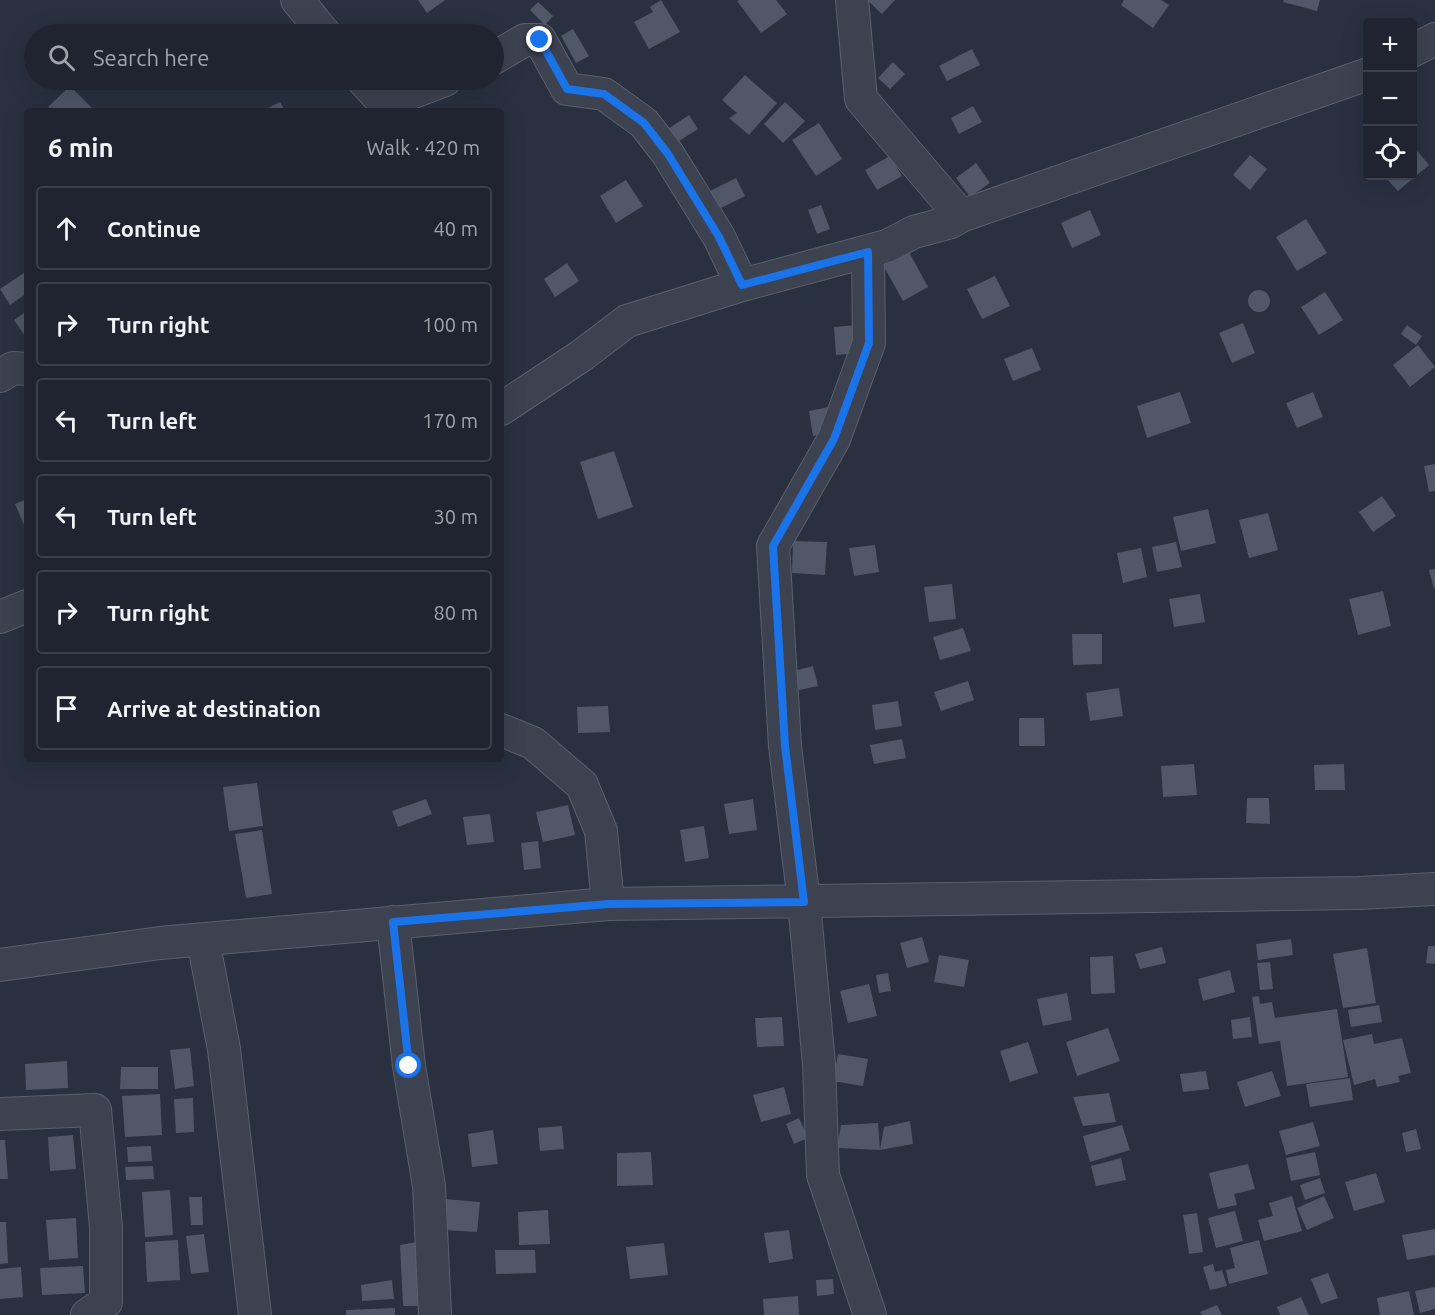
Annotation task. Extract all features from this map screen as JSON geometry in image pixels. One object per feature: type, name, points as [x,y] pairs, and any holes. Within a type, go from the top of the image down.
[{"type":"street","points":[[297,0],[317,24]]},
{"type":"street","points":[[852,0],[861,99],[961,216]]},
{"type":"street","points":[[1417,49],[1435,39]]},
{"type":"street","points":[[504,52],[525,40],[540,40],[567,89],[604,94],[644,123],[668,154],[719,237],[742,285]]},
{"type":"street","points":[[504,407],[581,356],[627,321],[742,285],[887,246],[914,232],[951,222],[961,216],[1363,76]]},
{"type":"street","points":[[372,90],[384,103],[418,90]]},
{"type":"street","points":[[868,252],[869,343],[834,439],[773,546],[785,746],[804,902],[819,1064],[823,1175],[870,1315]]},
{"type":"street","points":[[0,376],[13,368],[24,369]]},
{"type":"street","points":[[0,616],[24,607]]},
{"type":"street","points":[[504,731],[533,743],[582,785],[600,831],[608,904]]},
{"type":"street","points":[[0,965],[160,943],[608,904],[1359,893],[1435,889]]},
{"type":"street","points":[[393,922],[409,1066],[429,1186],[435,1315]]},
{"type":"street","points":[[203,939],[224,1050],[255,1315]]},
{"type":"street","points":[[0,1114],[94,1110],[106,1227],[106,1302],[87,1315]]},
{"type":"building","points":[[418,0],[445,0],[427,13]]},
{"type":"building","points":[[661,0],[680,32],[649,49],[634,22],[653,12],[650,7]]},
{"type":"building","points":[[776,0],[787,14],[761,33],[737,1]]},
{"type":"building","points":[[867,0],[895,0],[882,14]]},
{"type":"building","points":[[1124,0],[1161,0],[1169,5],[1153,28],[1121,5]]},
{"type":"building","points":[[1284,0],[1320,0],[1317,11],[1283,2]]},
{"type":"building","points":[[538,2],[553,16],[545,25],[530,10]]},
{"type":"building","points":[[573,29],[589,56],[576,63],[561,36]]},
{"type":"building","points":[[972,49],[980,65],[947,81],[939,66]]},
{"type":"building","points":[[893,62],[905,74],[890,89],[878,78]]},
{"type":"building","points":[[745,75],[777,103],[749,135],[729,118],[737,113],[722,100]]},
{"type":"building","points":[[66,90],[74,90],[92,108],[49,108]]},
{"type":"building","points":[[280,102],[283,108],[268,108]]},
{"type":"building","points":[[785,102],[805,121],[783,143],[764,124]]},
{"type":"building","points":[[973,106],[982,122],[959,134],[951,118]]},
{"type":"building","points":[[689,115],[698,129],[676,143],[668,129]]},
{"type":"building","points":[[819,123],[842,159],[816,176],[792,140]]},
{"type":"building","points":[[1417,151],[1429,165],[1417,175]]},
{"type":"building","points":[[1250,155],[1267,169],[1250,190],[1233,175]]},
{"type":"building","points":[[890,156],[902,176],[877,190],[865,170]]},
{"type":"building","points":[[976,163],[990,183],[970,197],[956,178]]},
{"type":"building","points":[[736,178],[745,196],[719,209],[710,191]]},
{"type":"building","points":[[626,180],[643,206],[616,223],[600,196]]},
{"type":"building","points":[[1388,180],[1411,180],[1398,191]]},
{"type":"building","points":[[821,205],[830,229],[817,234],[808,210]]},
{"type":"building","points":[[1090,210],[1101,235],[1072,248],[1061,223]]},
{"type":"building","points":[[1306,219],[1327,253],[1297,271],[1276,237]]},
{"type":"building","points":[[909,252],[928,287],[903,301],[883,265]]},
{"type":"building","points":[[567,263],[579,281],[555,297],[544,279]]},
{"type":"building","points":[[24,273],[24,295],[10,305],[0,289]]},
{"type":"building","points":[[995,276],[1010,306],[982,319],[967,289]]},
{"type":"building","points":[[1255,290],[1263,290],[1270,297],[1270,305],[1263,312],[1255,312],[1248,305],[1248,297]]},
{"type":"building","points":[[1325,292],[1343,320],[1319,335],[1301,307]]},
{"type":"building","points":[[24,313],[24,335],[14,320]]},
{"type":"building","points":[[1243,323],[1255,353],[1232,363],[1219,333]]},
{"type":"building","points":[[856,325],[859,353],[836,355],[834,327]]},
{"type":"building","points":[[1407,325],[1422,336],[1416,345],[1401,334]]},
{"type":"building","points":[[1418,345],[1435,367],[1410,387],[1393,365]]},
{"type":"building","points":[[1032,348],[1041,370],[1013,381],[1004,359]]},
{"type":"building","points":[[1180,392],[1191,423],[1147,438],[1137,406]]},
{"type":"building","points":[[1313,392],[1323,417],[1297,428],[1286,403]]},
{"type":"building","points":[[829,407],[833,432],[813,436],[809,411]]},
{"type":"building","points":[[614,451],[633,507],[598,519],[580,462]]},
{"type":"building","points":[[1435,464],[1435,491],[1429,492],[1424,466]]},
{"type":"building","points":[[1382,496],[1396,516],[1373,532],[1359,512]]},
{"type":"building","points":[[24,500],[24,525],[15,504]]},
{"type":"building","points":[[1208,509],[1216,543],[1181,551],[1173,517]]},
{"type":"building","points":[[1268,513],[1278,550],[1249,558],[1239,520]]},
{"type":"building","points":[[793,541],[827,542],[825,575],[792,573]]},
{"type":"building","points":[[1176,542],[1182,567],[1157,572],[1152,547]]},
{"type":"building","points":[[875,545],[879,572],[854,576],[849,548]]},
{"type":"building","points":[[1141,548],[1147,577],[1123,583],[1117,553]]},
{"type":"building","points":[[1435,569],[1435,588],[1434,589],[1429,570]]},
{"type":"building","points":[[952,584],[956,619],[929,622],[924,587]]},
{"type":"building","points":[[1383,591],[1391,626],[1358,635],[1349,599]]},
{"type":"building","points":[[1200,594],[1205,622],[1174,627],[1169,599]]},
{"type":"building","points":[[963,628],[971,651],[940,660],[933,637]]},
{"type":"building","points":[[1072,634],[1102,634],[1102,664],[1073,665]]},
{"type":"building","points":[[813,666],[818,686],[795,691],[790,672]]},
{"type":"building","points":[[968,681],[974,700],[941,711],[934,692]]},
{"type":"building","points":[[1119,688],[1123,716],[1090,721],[1086,693]]},
{"type":"building","points":[[898,701],[902,726],[875,730],[872,705]]},
{"type":"building","points":[[608,706],[610,732],[578,733],[577,707]]},
{"type":"building","points":[[1019,718],[1044,718],[1045,746],[1019,746]]},
{"type":"building","points":[[902,739],[906,758],[874,764],[870,745]]},
{"type":"building","points":[[1194,764],[1197,795],[1163,797],[1161,766]]},
{"type":"building","points":[[1344,764],[1345,790],[1315,790],[1314,765]]},
{"type":"building","points":[[257,783],[263,826],[229,831],[223,787]]},
{"type":"building","points":[[1247,798],[1269,798],[1270,824],[1246,823]]},
{"type":"building","points":[[426,799],[432,814],[398,827],[392,811]]},
{"type":"building","points":[[753,799],[757,830],[729,834],[724,804]]},
{"type":"building","points":[[568,805],[575,835],[543,842],[536,812]]},
{"type":"building","points":[[490,814],[494,842],[467,845],[463,817]]},
{"type":"building","points":[[704,826],[709,858],[685,862],[680,830]]},
{"type":"building","points":[[262,830],[272,894],[246,898],[235,834]]},
{"type":"building","points":[[538,841],[541,868],[524,870],[521,843]]},
{"type":"building","points":[[922,937],[929,962],[907,968],[900,943]]},
{"type":"building","points":[[1291,939],[1293,955],[1258,960],[1256,944]]},
{"type":"building","points":[[1428,946],[1435,946],[1435,964],[1426,963]]},
{"type":"building","points":[[1162,947],[1166,963],[1140,969],[1135,954]]},
{"type":"building","points":[[1367,948],[1376,1003],[1343,1008],[1333,954]]},
{"type":"building","points":[[939,955],[969,960],[964,987],[934,982]]},
{"type":"building","points":[[1113,956],[1115,993],[1091,994],[1090,957]]},
{"type":"building","points":[[1270,962],[1273,989],[1260,990],[1257,963]]},
{"type":"building","points":[[1230,970],[1235,992],[1203,1001],[1198,979]]},
{"type":"building","points":[[888,973],[891,991],[879,993],[876,975]]},
{"type":"building","points":[[869,984],[877,1016],[848,1023],[840,991]]},
{"type":"building","points":[[1067,993],[1072,1020],[1043,1026],[1037,999]]},
{"type":"building","points":[[1259,996],[1260,1004],[1272,1002],[1275,1018],[1337,1009],[1348,1077],[1287,1086],[1280,1041],[1259,1044],[1252,997]]},
{"type":"building","points":[[1379,1005],[1382,1022],[1351,1027],[1348,1010]]},
{"type":"building","points":[[782,1017],[784,1046],[757,1047],[755,1018]]},
{"type":"building","points":[[1250,1017],[1252,1037],[1233,1039],[1231,1020]]},
{"type":"building","points":[[1108,1028],[1120,1061],[1077,1076],[1066,1042]]},
{"type":"building","points":[[1372,1034],[1374,1044],[1402,1038],[1411,1073],[1398,1076],[1400,1082],[1377,1087],[1375,1079],[1354,1085],[1343,1040]]},
{"type":"building","points":[[1028,1042],[1038,1073],[1010,1082],[1000,1051]]},
{"type":"building","points":[[190,1048],[194,1086],[175,1089],[170,1050]]},
{"type":"building","points":[[838,1054],[868,1059],[863,1086],[833,1081]]},
{"type":"building","points":[[67,1061],[68,1088],[26,1090],[25,1064]]},
{"type":"building","points":[[121,1067],[158,1067],[158,1089],[120,1089]]},
{"type":"building","points":[[1206,1071],[1209,1089],[1183,1092],[1180,1074]]},
{"type":"building","points":[[1272,1071],[1281,1096],[1245,1107],[1237,1082]]},
{"type":"building","points":[[1350,1078],[1353,1100],[1310,1107],[1306,1084]]},
{"type":"building","points":[[784,1087],[791,1114],[761,1122],[753,1095]]},
{"type":"building","points":[[1109,1093],[1116,1122],[1083,1126],[1073,1097]]},
{"type":"building","points":[[160,1094],[162,1135],[125,1137],[122,1096]]},
{"type":"building","points":[[193,1098],[194,1132],[176,1133],[174,1099]]},
{"type":"building","points":[[799,1118],[808,1138],[794,1144],[786,1124]]},
{"type":"building","points":[[910,1121],[913,1144],[880,1150],[884,1127]]},
{"type":"building","points":[[1313,1122],[1320,1146],[1286,1155],[1279,1131]]},
{"type":"building","points":[[878,1123],[880,1150],[837,1148],[841,1125]]},
{"type":"building","points":[[1122,1125],[1130,1150],[1090,1162],[1083,1136]]},
{"type":"building","points":[[562,1126],[564,1149],[540,1151],[538,1128]]},
{"type":"building","points":[[1416,1129],[1421,1149],[1406,1152],[1402,1133]]},
{"type":"building","points":[[493,1130],[498,1164],[472,1167],[468,1134]]},
{"type":"building","points":[[73,1135],[76,1169],[50,1171],[48,1137]]},
{"type":"building","points":[[0,1140],[5,1140],[8,1179],[0,1179]]},
{"type":"building","points":[[151,1146],[152,1161],[128,1162],[127,1147]]},
{"type":"building","points":[[651,1152],[653,1185],[617,1186],[617,1153]]},
{"type":"building","points":[[1315,1152],[1320,1175],[1291,1181],[1286,1158]]},
{"type":"building","points":[[1121,1158],[1126,1180],[1096,1186],[1091,1166]]},
{"type":"building","points":[[1248,1164],[1255,1189],[1234,1194],[1237,1205],[1218,1209],[1209,1173]]},
{"type":"building","points":[[153,1166],[154,1179],[126,1180],[125,1167]]},
{"type":"building","points":[[1376,1173],[1385,1202],[1354,1211],[1345,1182]]},
{"type":"building","points":[[1320,1178],[1325,1193],[1305,1200],[1300,1185]]},
{"type":"building","points":[[170,1190],[173,1235],[145,1237],[142,1192]]},
{"type":"building","points":[[1292,1196],[1302,1231],[1264,1241],[1258,1220],[1273,1216],[1269,1203]]},
{"type":"building","points":[[1324,1196],[1334,1218],[1307,1230],[1297,1208]]},
{"type":"building","points":[[189,1197],[202,1197],[203,1225],[191,1225]]},
{"type":"building","points":[[445,1199],[480,1202],[477,1232],[443,1230]]},
{"type":"building","points":[[548,1210],[550,1244],[519,1245],[518,1212]]},
{"type":"building","points":[[1235,1211],[1243,1241],[1216,1248],[1208,1218]]},
{"type":"building","points":[[1197,1213],[1203,1252],[1189,1254],[1183,1215]]},
{"type":"building","points":[[76,1218],[78,1258],[49,1260],[46,1220]]},
{"type":"building","points":[[0,1222],[6,1222],[8,1263],[0,1264]]},
{"type":"building","points":[[1435,1229],[1435,1255],[1407,1260],[1402,1235]]},
{"type":"building","points":[[789,1230],[793,1259],[769,1263],[764,1233]]},
{"type":"building","points":[[204,1234],[209,1272],[191,1274],[186,1236]]},
{"type":"building","points":[[178,1240],[180,1280],[147,1282],[145,1242]]},
{"type":"building","points":[[1259,1240],[1268,1274],[1229,1284],[1226,1270],[1235,1268],[1230,1248]]},
{"type":"building","points":[[423,1241],[427,1306],[403,1306],[400,1245]]},
{"type":"building","points":[[664,1243],[668,1275],[630,1279],[626,1247]]},
{"type":"building","points":[[495,1250],[535,1250],[536,1273],[496,1274]]},
{"type":"building","points":[[1213,1264],[1215,1272],[1222,1270],[1227,1286],[1210,1290],[1203,1267]]},
{"type":"building","points":[[83,1266],[85,1293],[42,1295],[40,1268]]},
{"type":"building","points":[[21,1267],[23,1297],[0,1299],[0,1269]]},
{"type":"building","points":[[1328,1273],[1338,1298],[1321,1304],[1311,1279]]},
{"type":"building","points":[[833,1279],[834,1294],[817,1296],[816,1280]]},
{"type":"building","points":[[392,1280],[394,1299],[362,1301],[361,1285]]},
{"type":"building","points":[[1435,1287],[1435,1309],[1420,1313],[1415,1291]]},
{"type":"building","points":[[1409,1291],[1414,1315],[1380,1315],[1377,1298]]},
{"type":"building","points":[[798,1296],[799,1315],[764,1315],[763,1299]]},
{"type":"building","points":[[1301,1297],[1309,1315],[1280,1315],[1277,1307]]},
{"type":"building","points":[[1217,1305],[1222,1315],[1202,1315],[1200,1312]]},
{"type":"building","points":[[395,1308],[395,1315],[346,1315],[346,1310]]},
{"type":"route","points":[[409,1066],[393,922],[608,904],[804,902],[785,746],[773,546],[834,439],[869,343],[868,252],[742,285],[719,237],[668,154],[644,123],[604,94],[567,89],[540,40]]}]
